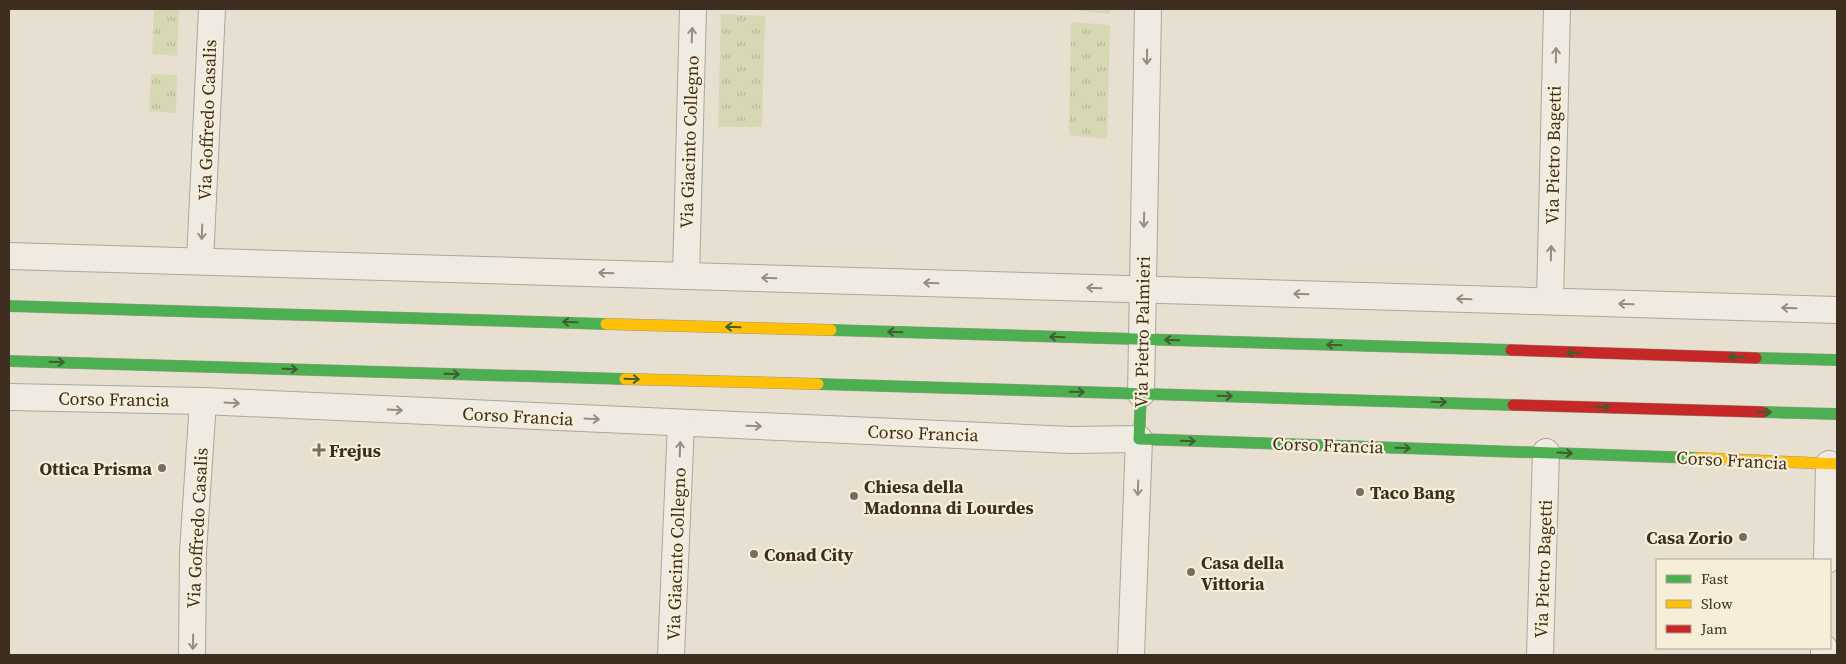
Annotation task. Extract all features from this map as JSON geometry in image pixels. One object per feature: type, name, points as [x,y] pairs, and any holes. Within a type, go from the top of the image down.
[{"type":"main road","points":[[9,306],[1837,360]]},
{"type":"main road","name":"Corso Francia","points":[[9,361],[1837,414]]},
{"type":"main road","name":"Via Pietro Palmieri","points":[[1139,439],[1141,394]]},
{"type":"main road","name":"Corso Francia","points":[[1139,439],[1546,452],[1833,464]]},
{"type":"street","name":"Via Goffredo Casalis","points":[[200,261],[212,9]]},
{"type":"street","name":"Via Giacinto Collegno","points":[[686,276],[693,9]]},
{"type":"street","name":"Via Pietro Palmieri","points":[[1141,394],[1148,9]]},
{"type":"street","name":"Via Pietro Bagetti","points":[[1550,301],[1557,9]]},
{"type":"street","points":[[9,256],[1837,310]]},
{"type":"street","name":"Corso Francia","points":[[9,397],[203,401],[1071,440],[1139,439]]},
{"type":"street","name":"Via Goffredo Casalis","points":[[192,655],[193,552],[203,401]]},
{"type":"street","name":"Via Giacinto Collegno","points":[[671,655],[682,423]]},
{"type":"street","name":"Via Pietro Palmieri","points":[[1131,655],[1139,439]]},
{"type":"street","name":"Via Pietro Bagetti","points":[[1540,655],[1546,452]]},
{"type":"street","points":[[1826,559],[1833,464]]},
{"type":"green space","points":[[154,9],[179,9],[177,56],[152,54]]},
{"type":"green space","points":[[1111,9],[1111,14],[1071,10]]},
{"type":"green space","points":[[721,14],[765,16],[762,127],[718,127]]},
{"type":"green space","points":[[1071,22],[1110,25],[1107,139],[1069,135]]},
{"type":"green space","points":[[151,74],[177,75],[176,113],[149,111]]},
{"type":"traffic: fast","points":[[9,306],[606,324]]},
{"type":"traffic: fast","points":[[831,330],[1511,350]]},
{"type":"traffic: fast","points":[[1756,358],[1837,360]]},
{"type":"traffic: fast","points":[[9,361],[625,379]]},
{"type":"traffic: fast","points":[[818,384],[1513,405]]},
{"type":"traffic: fast","points":[[1141,394],[1139,439],[1697,458]]},
{"type":"traffic: fast","points":[[1762,412],[1837,414]]},
{"type":"traffic: slow","points":[[606,324],[831,330]]},
{"type":"traffic: slow","points":[[625,379],[818,384]]},
{"type":"traffic: slow","points":[[1697,458],[1837,464]]},
{"type":"traffic: jam","points":[[1511,350],[1756,358]]},
{"type":"traffic: jam","points":[[1513,405],[1762,412]]},
{"type":"place","name":"Frejus","points":[[319,450]]},
{"type":"place","name":"Ottica Prisma","points":[[162,468]]},
{"type":"place","name":"Taco Bang","points":[[1360,492]]},
{"type":"place","name":"Chiesa della Madonna di Lourdes","points":[[854,496]]},
{"type":"place","name":"Casa Zorio","points":[[1743,537]]},
{"type":"place","name":"Conad City","points":[[754,554]]},
{"type":"place","name":"Casa della Vittoria","points":[[1191,572]]}]
